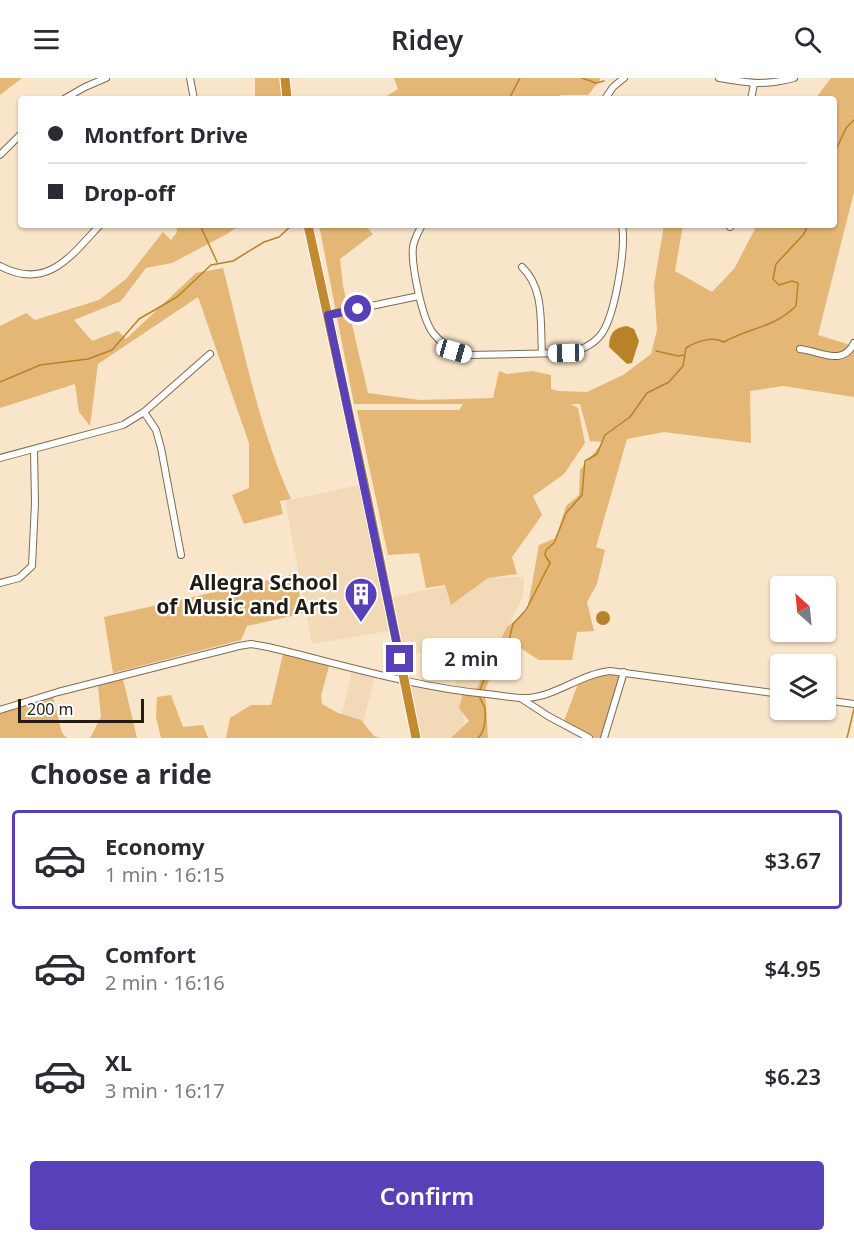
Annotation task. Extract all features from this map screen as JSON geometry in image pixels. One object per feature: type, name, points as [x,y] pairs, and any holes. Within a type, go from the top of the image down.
[{"type":"highway","points":[[285,78],[287,96]]},
{"type":"highway","points":[[309,228],[416,738]]},
{"type":"street","points":[[70,96],[106,78]]},
{"type":"street","points":[[190,78],[193,96]]},
{"type":"street","points":[[607,96],[624,78]]},
{"type":"street","points":[[719,78],[753,84],[769,84],[794,78]]},
{"type":"street","points":[[751,96],[753,84]]},
{"type":"street","points":[[0,155],[18,137]]},
{"type":"street","points":[[0,266],[20,274],[36,274],[54,269],[65,263],[97,228]]},
{"type":"street","points":[[422,228],[413,248],[419,296],[428,327],[441,342],[454,351],[468,355],[566,353],[579,350],[594,342],[604,332],[610,319],[623,244],[622,228]]},
{"type":"street","points":[[522,267],[531,277],[538,297],[542,353]]},
{"type":"street","points":[[328,315],[419,296]]},
{"type":"street","points":[[800,349],[836,357],[846,353],[854,342]]},
{"type":"street","points":[[0,458],[116,428],[144,412],[210,354]]},
{"type":"street","points":[[144,412],[156,430],[162,448],[181,555]]},
{"type":"street","points":[[0,583],[19,578],[32,566],[35,503],[34,450]]},
{"type":"street","points":[[0,710],[58,692],[251,644],[268,646],[404,680],[475,693],[522,698],[541,695],[600,672],[624,672],[770,693]]},
{"type":"street","points":[[604,738],[624,672]]},
{"type":"street","points":[[522,698],[548,716],[589,738]]},
{"type":"street","points":[[836,702],[854,704]]},
{"type":"shaded area","points":[[0,78],[22,78],[0,95]]},
{"type":"shaded area","points":[[255,78],[279,78],[282,96],[255,96]]},
{"type":"shaded area","points":[[394,78],[600,78],[588,95],[387,96],[398,89]]},
{"type":"shaded area","points":[[831,78],[854,78],[854,192],[818,335],[854,346],[854,397],[783,386],[750,391],[751,443],[664,432],[627,439],[596,547],[605,550],[597,584],[587,602],[594,631],[577,632],[572,660],[539,660],[514,644],[507,667],[493,670],[485,690],[488,738],[451,738],[469,721],[459,708],[463,692],[477,688],[507,627],[527,611],[539,545],[556,538],[566,506],[579,495],[580,470],[603,442],[590,441],[580,404],[570,404],[578,408],[585,443],[564,474],[533,496],[542,515],[512,557],[517,574],[488,578],[451,605],[445,585],[426,588],[419,553],[388,555],[357,410],[459,410],[463,404],[354,404],[320,228],[368,228],[373,234],[340,259],[343,286],[368,393],[420,400],[493,398],[499,371],[507,374],[532,371],[551,375],[551,389],[587,392],[623,375],[651,354],[657,330],[654,285],[664,228],[682,228],[675,271],[712,292],[734,269],[755,228],[837,228],[837,96],[817,96]]},
{"type":"shaded area","points":[[176,228],[236,228],[172,263],[146,268],[121,301],[74,320],[92,341],[118,331],[126,339],[196,273],[223,268],[260,414],[291,499],[280,501],[283,514],[244,524],[232,495],[249,488],[249,443],[198,297],[98,364],[90,426],[79,412],[75,384],[0,408],[0,326],[26,313],[35,320],[99,300],[126,279],[163,232],[171,240],[177,232]]},
{"type":"shaded area","points":[[627,326],[634,329],[639,341],[632,363],[627,364],[609,347],[613,332]]},
{"type":"shaded area","points":[[359,485],[389,631],[312,644],[285,501]]},
{"type":"shaded area","points":[[295,574],[304,613],[247,626],[241,640],[113,673],[104,617]]},
{"type":"shaded area","points":[[524,577],[523,596],[478,689],[455,687],[462,647],[441,643],[439,650],[404,655],[392,597],[446,586],[449,602],[455,578]]},
{"type":"shaded area","points":[[600,611],[606,611],[610,618],[606,625],[600,625],[596,621],[596,615]]},
{"type":"shaded area","points":[[283,654],[329,666],[321,696],[322,704],[338,713],[361,720],[374,736],[379,738],[226,738],[230,718],[251,705],[271,705]]},
{"type":"shaded area","points":[[352,671],[375,676],[363,723],[341,717]]},
{"type":"shaded area","points":[[604,674],[620,675],[602,738],[595,738],[564,721],[578,684]]},
{"type":"shaded area","points":[[123,679],[137,738],[90,738],[101,717],[98,686]]},
{"type":"shaded area","points":[[412,686],[460,693],[466,734],[446,738],[421,738],[410,689]]},
{"type":"shaded area","points":[[171,695],[183,727],[203,725],[208,738],[161,738],[156,717],[157,697]]},
{"type":"shaded area","points":[[53,697],[62,733],[67,738],[0,738],[0,714]]},
{"type":"waterway","points":[[511,96],[520,78]]},
{"type":"waterway","points":[[582,78],[596,83],[604,81]]},
{"type":"waterway","points":[[837,148],[846,128],[854,120]]},
{"type":"waterway","points":[[201,228],[217,262]]},
{"type":"waterway","points":[[0,382],[40,365],[88,359],[112,350],[139,319],[177,297],[211,265],[233,261],[264,242],[279,237],[289,228]]},
{"type":"waterway","points":[[480,690],[488,669],[504,660],[513,624],[526,610],[550,563],[545,555],[546,550],[554,543],[566,513],[582,495],[585,461],[597,454],[605,435],[630,417],[647,393],[669,382],[683,366],[686,348],[705,340],[715,339],[724,342],[770,324],[796,306],[798,283],[792,281],[779,285],[773,279],[776,264],[803,235],[806,228]]},
{"type":"waterway","points":[[656,351],[678,356],[684,355]]},
{"type":"waterway","points":[[478,738],[484,729],[485,716],[479,695]]},
{"type":"waterway","points":[[847,738],[854,709]]},
{"type":"place","name":"Allegra School of Music and Arts","points":[[361,623]]},
{"type":"route","points":[[358,309],[328,315],[400,659]]}]
